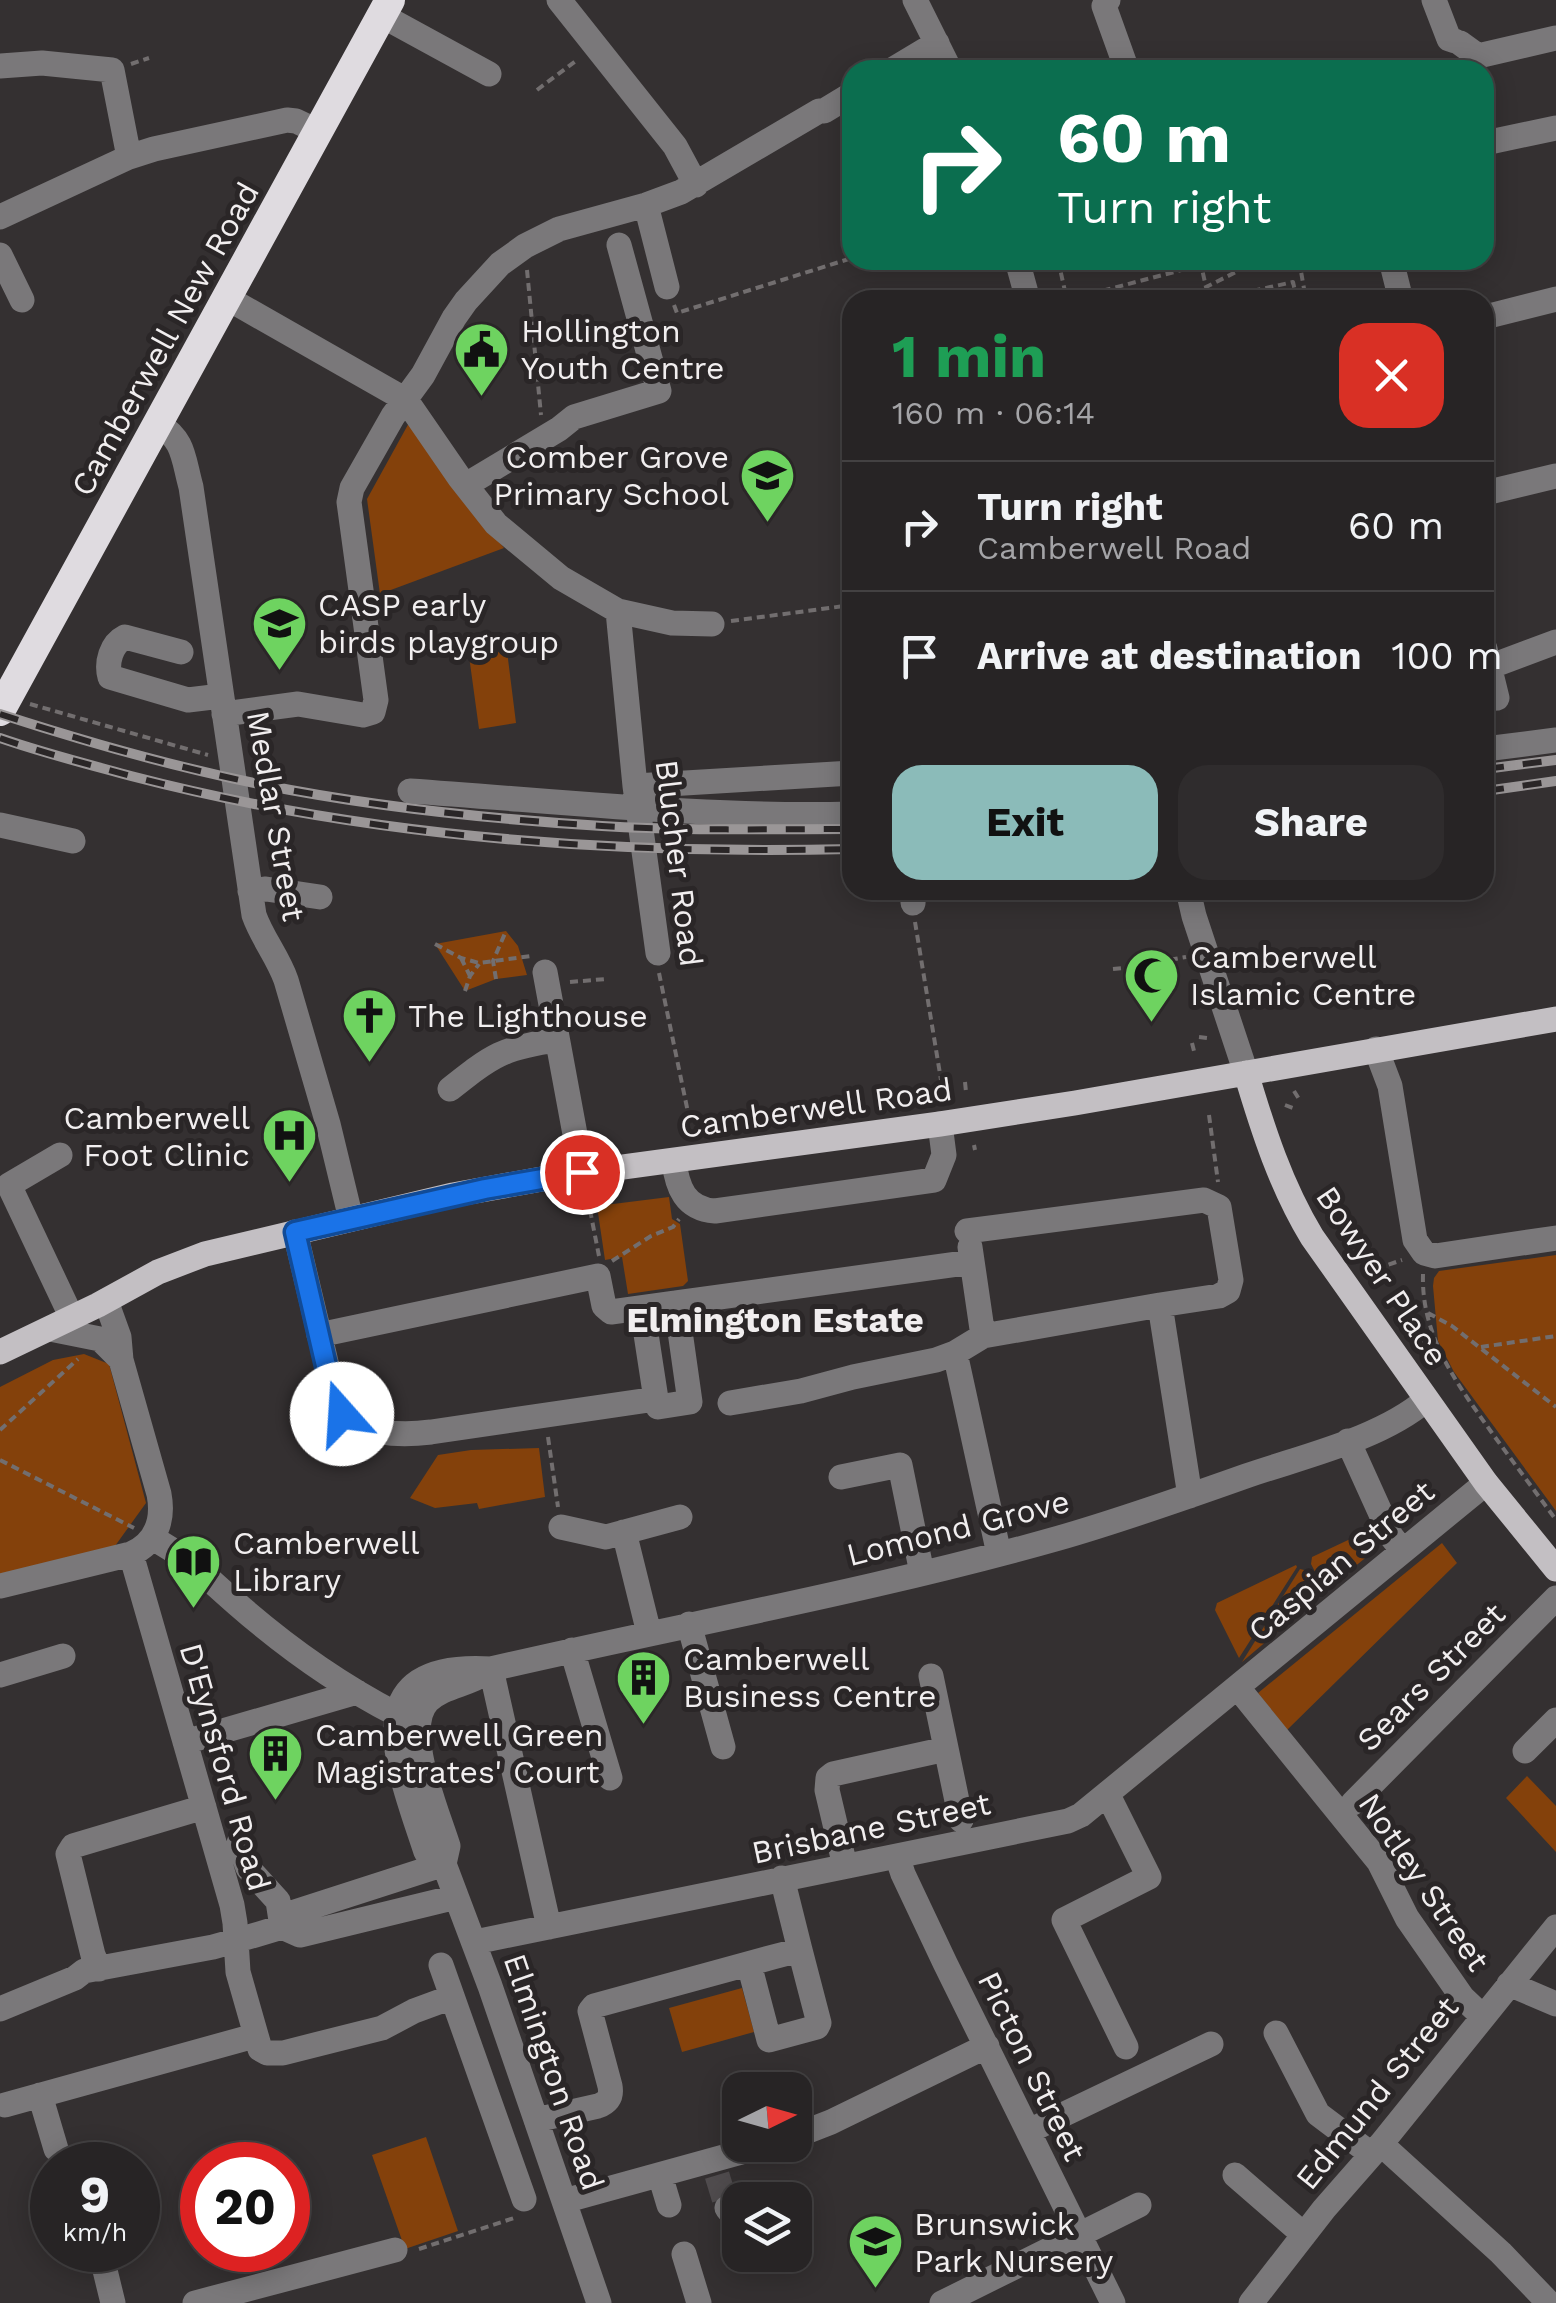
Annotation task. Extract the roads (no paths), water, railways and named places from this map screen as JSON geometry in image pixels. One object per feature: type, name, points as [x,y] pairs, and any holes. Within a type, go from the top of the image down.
[{"type":"highway","name":"Camberwell New Road","points":[[15,708],[158,424],[386,8]]},
{"type":"main road","name":"Camberwell Road","points":[[0,1352],[181,1262],[205,1254],[516,1182],[940,1124],[1556,1019]]},
{"type":"main road","name":"Bowyer Place","points":[[1246,1073],[1298,1214],[1486,1483],[1556,1569]]},
{"type":"street","points":[[559,0],[675,146],[696,185]]},
{"type":"street","points":[[915,0],[946,60]]},
{"type":"street","points":[[1108,0],[1104,6],[1123,60]]},
{"type":"street","points":[[1434,0],[1449,39],[1478,56],[1556,38]]},
{"type":"street","points":[[386,8],[489,74]]},
{"type":"street","points":[[909,60],[938,43]]},
{"type":"street","points":[[0,66],[42,62],[112,70],[129,157]]},
{"type":"street","points":[[181,652],[125,636],[114,646],[108,671],[115,681],[188,700],[223,705],[298,704],[363,715],[373,712],[376,700],[349,502],[352,488],[466,301],[500,264],[525,246],[575,224],[646,205],[696,185],[842,100]]},
{"type":"street","points":[[0,217],[154,149],[287,120],[318,130]]},
{"type":"street","points":[[1494,141],[1556,128]]},
{"type":"street","points":[[646,205],[667,286]]},
{"type":"street","points":[[466,485],[582,413],[659,391],[619,245]]},
{"type":"street","points":[[0,256],[22,300]]},
{"type":"street","points":[[227,298],[406,400],[496,524],[561,578],[618,611],[672,624],[712,624]]},
{"type":"street","points":[[1494,315],[1556,298]]},
{"type":"street","name":"Medlar Street","points":[[158,424],[178,441],[191,487],[259,930],[286,980],[351,1219]]},
{"type":"street","points":[[1494,493],[1554,485]]},
{"type":"street","name":"Blucher Road","points":[[618,611],[636,796],[658,953]]},
{"type":"street","points":[[1494,658],[1520,658],[1556,642]]},
{"type":"street","points":[[1494,748],[1556,740]]},
{"type":"street","points":[[636,796],[842,773]]},
{"type":"street","points":[[410,791],[636,796],[781,815],[842,814]]},
{"type":"street","points":[[0,824],[73,841]]},
{"type":"street","points":[[250,891],[266,888],[320,897]]},
{"type":"street","points":[[1191,900],[1246,1073]]},
{"type":"street","points":[[546,978],[582,1172]]},
{"type":"street","points":[[450,1089],[487,1059],[507,1049],[557,1040]]},
{"type":"street","points":[[1376,1049],[1390,1086],[1416,1240],[1424,1252],[1435,1256],[1556,1238]]},
{"type":"street","points":[[674,1161],[678,1186],[700,1208],[715,1211],[788,1201],[934,1180],[944,1155],[940,1124]]},
{"type":"street","points":[[60,1154],[8,1185],[61,1324],[100,1339],[121,1360]]},
{"type":"street","points":[[730,1403],[936,1360],[983,1336],[1219,1296],[1228,1291],[1231,1280],[1219,1207],[1204,1200],[966,1224],[983,1336]]},
{"type":"street","points":[[295,1232],[337,1408],[363,1426],[396,1434],[431,1432],[656,1398]]},
{"type":"street","points":[[319,1334],[598,1276],[607,1310],[616,1312],[972,1262]]},
{"type":"street","points":[[0,1586],[130,1554],[140,1550],[158,1528],[161,1506],[121,1360],[119,1337],[102,1303]]},
{"type":"street","points":[[642,1308],[658,1407],[690,1402],[676,1304]]},
{"type":"street","points":[[1160,1305],[1190,1496]]},
{"type":"street","points":[[955,1353],[999,1554]]},
{"type":"street","name":"Lomond Grove","points":[[408,1715],[436,1695],[474,1681],[490,1670],[922,1573],[1076,1533],[1348,1441],[1390,1424],[1426,1400]]},
{"type":"street","points":[[1348,1441],[1391,1536],[1403,1551]]},
{"type":"street","points":[[842,1477],[900,1465],[922,1573]]},
{"type":"street","name":"Caspian Street","points":[[1238,1688],[1486,1483]]},
{"type":"street","points":[[561,1526],[606,1537],[680,1517]]},
{"type":"street","points":[[624,1532],[649,1633]]},
{"type":"street","points":[[152,1538],[194,1563],[282,1640],[357,1692],[408,1715]]},
{"type":"street","name":"D'Eynsford Road","points":[[130,1554],[232,1905],[238,1972],[254,2036]]},
{"type":"street","name":"Sears Street","points":[[1353,1803],[1556,1598]]},
{"type":"street","points":[[689,1624],[722,1747]]},
{"type":"street","points":[[572,1650],[610,1778]]},
{"type":"street","points":[[0,1675],[62,1656]]},
{"type":"street","points":[[490,1670],[549,1927]]},
{"type":"street","points":[[932,1676],[961,1820]]},
{"type":"street","name":"Brisbane Street","points":[[474,1942],[1068,1821],[1092,1808],[1238,1688]]},
{"type":"street","name":"Notley Street","points":[[1238,1688],[1378,1862],[1407,1918],[1462,1997],[1482,2016]]},
{"type":"street","points":[[185,1742],[357,1692]]},
{"type":"street","name":"Elmington Road","points":[[408,1715],[418,1732],[448,1846],[444,1864],[599,2303]]},
{"type":"street","points":[[1526,1751],[1556,1720]]},
{"type":"street","points":[[845,1866],[826,1790],[828,1778],[946,1749]]},
{"type":"street","points":[[1108,1795],[1149,1877],[1064,1920],[1126,2046]]},
{"type":"street","points":[[99,1969],[68,1854],[73,1846],[204,1807]]},
{"type":"street","points":[[239,1844],[248,1868],[278,1901],[282,1927]]},
{"type":"street","name":"Picton Street","points":[[897,1856],[1113,2303]]},
{"type":"street","points":[[282,1927],[292,1912],[444,1864]]},
{"type":"street","points":[[749,1964],[769,2040],[817,2027],[782,1878]]},
{"type":"street","points":[[0,2009],[84,1971],[112,1964],[282,1927],[300,1935],[456,1897]]},
{"type":"street","name":"Edmund Street","points":[[1252,2302],[1556,1926]]},
{"type":"street","points":[[536,2120],[598,2106],[610,2096],[590,2010],[594,2006],[800,1950]]},
{"type":"street","points":[[441,1965],[524,2199]]},
{"type":"street","points":[[1509,1984],[1556,2004]]},
{"type":"street","points":[[5,2105],[254,2036],[265,2052],[283,2053],[382,2028],[452,1998]]},
{"type":"street","points":[[1276,2033],[1318,2114],[1376,2149],[1502,2253],[1549,2303]]},
{"type":"street","points":[[1029,2131],[1210,2044]]},
{"type":"street","points":[[812,2129],[986,2046]]},
{"type":"street","points":[[40,2095],[54,2142]]},
{"type":"street","points":[[564,2201],[660,2175],[716,2168],[729,2162]]},
{"type":"street","points":[[660,2175],[669,2205]]},
{"type":"street","points":[[1235,2175],[1304,2235]]},
{"type":"street","points":[[942,2303],[1138,2205]]},
{"type":"street","points":[[195,2303],[395,2250]]},
{"type":"street","points":[[684,2254],[698,2303]]},
{"type":"street","points":[[105,2272],[113,2303]]},
{"type":"tunnel","points":[[717,2175],[722,2192]]},
{"type":"railway","points":[[0,714],[197,770],[390,806],[602,826],[842,829]]},
{"type":"railway","points":[[0,738],[220,797],[399,827],[579,845],[842,849]]},
{"type":"railway","points":[[1494,768],[1556,760]]},
{"type":"railway","points":[[1494,790],[1556,781]]},
{"type":"place","name":"Hollington Youth Centre","points":[[482,398]]},
{"type":"place","name":"Comber Grove Primary School","points":[[768,524]]},
{"type":"place","name":"CASP early birds playgroup","points":[[279,672]]},
{"type":"place","name":"Camberwell Islamic Centre","points":[[1151,1024]]},
{"type":"place","name":"The Lighthouse","points":[[369,1065]]},
{"type":"place","name":"Camberwell Foot Clinic","points":[[289,1185]]},
{"type":"place","name":"Camberwell Library","points":[[194,1610]]},
{"type":"place","name":"Camberwell Business Centre","points":[[644,1726]]},
{"type":"place","name":"Camberwell Green Magistrates' Court","points":[[276,1802]]},
{"type":"place","name":"Brunswick Park Nursery","points":[[875,2291]]},
{"type":"district","name":"Elmington Estate","points":[[775,1320]]}]
